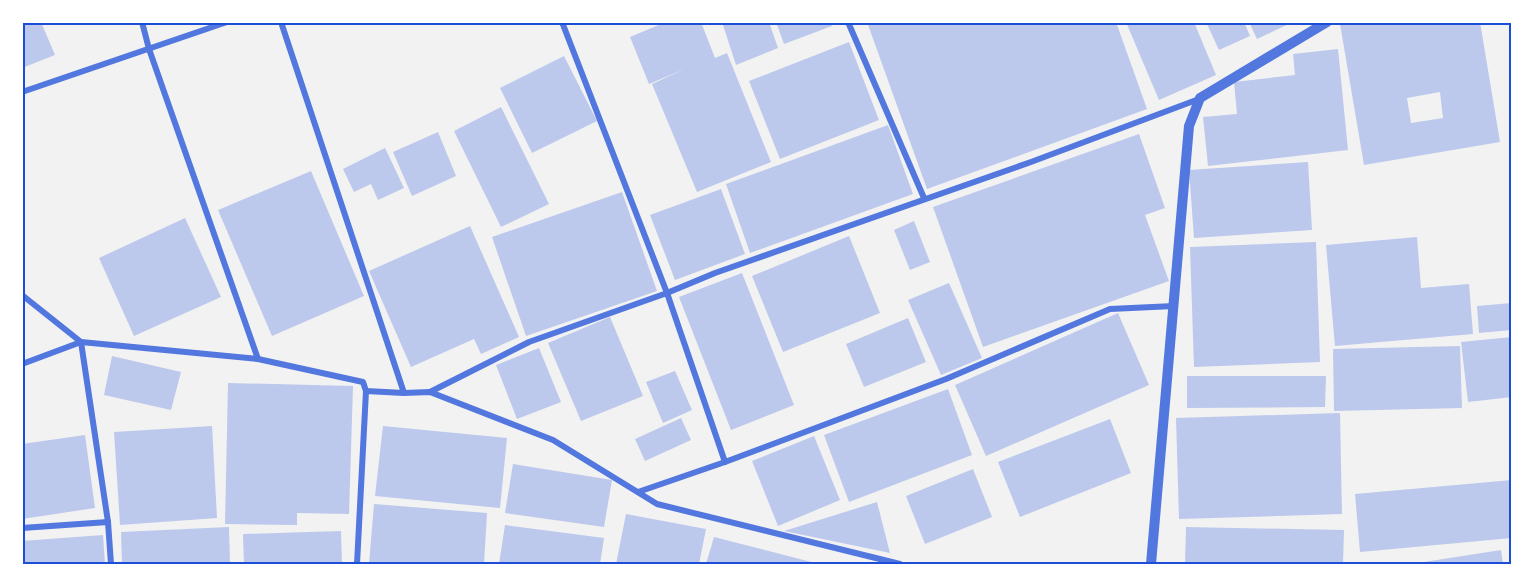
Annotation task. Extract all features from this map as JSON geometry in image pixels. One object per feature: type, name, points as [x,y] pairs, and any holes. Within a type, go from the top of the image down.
[{"type":"street","points":[[142,22],[149,49],[258,360]]},
{"type":"street","points":[[22,93],[227,22]]},
{"type":"street","points":[[281,22],[404,393]]},
{"type":"street","points":[[562,22],[667,293],[725,462]]},
{"type":"street","points":[[848,22],[924,198]]},
{"type":"street","points":[[430,392],[529,342],[924,198],[1031,162],[1200,98],[1327,22]]},
{"type":"street","points":[[1151,564],[1189,126],[1200,98]]},
{"type":"street","points":[[22,295],[81,342],[108,522],[111,564]]},
{"type":"street","points":[[638,492],[725,462],[946,379],[1110,309],[1175,306]]},
{"type":"street","points":[[22,364],[81,342],[258,360],[363,382],[366,391],[357,564]]},
{"type":"street","points":[[366,391],[430,392],[553,440],[657,504],[900,564]]},
{"type":"street","points":[[22,528],[108,522]]},
{"type":"building","points":[[22,22],[41,22],[55,55],[22,68]]},
{"type":"building","points":[[666,22],[701,22],[715,58],[727,53],[771,162],[697,192],[652,84],[685,69],[649,84],[630,37]]},
{"type":"building","points":[[722,22],[769,22],[778,48],[736,65]]},
{"type":"building","points":[[776,22],[830,22],[832,26],[784,44]]},
{"type":"building","points":[[867,22],[1116,22],[1147,109],[927,189]]},
{"type":"building","points":[[1126,22],[1194,22],[1216,75],[1159,100]]},
{"type":"building","points":[[1206,22],[1244,22],[1250,36],[1219,50]]},
{"type":"building","points":[[1249,22],[1293,22],[1257,39]]},
{"type":"building","points":[[1351,22],[1480,22],[1500,142],[1364,165],[1340,24]],"holes":[[[1440,92],[1443,118],[1411,123],[1407,98]]]},
{"type":"building","points":[[849,42],[879,120],[780,159],[749,81]]},
{"type":"building","points":[[1338,49],[1348,150],[1208,166],[1203,117],[1237,114],[1234,82],[1295,75],[1293,54]]},
{"type":"building","points":[[564,56],[597,121],[532,153],[500,88]]},
{"type":"building","points":[[501,107],[549,204],[501,227],[454,131]]},
{"type":"building","points":[[888,125],[913,194],[750,253],[726,184]]},
{"type":"building","points":[[438,132],[456,176],[412,196],[393,152]]},
{"type":"building","points":[[1139,134],[1165,208],[1145,215],[1169,281],[983,347],[933,207]]},
{"type":"building","points":[[385,148],[404,188],[378,200],[371,184],[354,192],[343,169]]},
{"type":"building","points":[[1308,162],[1312,230],[1194,238],[1189,170]]},
{"type":"building","points":[[311,171],[364,296],[272,336],[218,210]]},
{"type":"building","points":[[721,189],[745,254],[675,280],[650,215]]},
{"type":"building","points":[[622,192],[657,291],[526,336],[492,237]]},
{"type":"building","points":[[185,218],[221,297],[134,336],[99,258]]},
{"type":"building","points":[[914,221],[930,262],[910,270],[894,230]]},
{"type":"building","points":[[470,226],[519,337],[481,354],[474,339],[411,367],[369,271]]},
{"type":"building","points":[[849,236],[880,313],[783,352],[752,276]]},
{"type":"building","points":[[1417,237],[1421,288],[1469,284],[1473,334],[1335,346],[1326,245]]},
{"type":"building","points":[[1316,242],[1320,362],[1194,367],[1190,247]]},
{"type":"building","points":[[742,273],[794,405],[731,430],[679,297]]},
{"type":"building","points":[[949,283],[982,358],[941,375],[908,300]]},
{"type":"building","points":[[1512,303],[1512,330],[1479,333],[1477,306]]},
{"type":"building","points":[[1118,313],[1149,385],[986,456],[955,385]]},
{"type":"building","points":[[610,317],[643,396],[581,421],[548,343]]},
{"type":"building","points":[[908,318],[926,362],[864,387],[846,344]]},
{"type":"building","points":[[1512,337],[1512,397],[1468,402],[1461,342]]},
{"type":"building","points":[[1460,346],[1462,408],[1334,411],[1333,349]]},
{"type":"building","points":[[539,348],[561,402],[517,419],[496,365]]},
{"type":"building","points":[[112,356],[181,372],[171,410],[104,395]]},
{"type":"building","points":[[675,371],[692,410],[663,423],[646,382]]},
{"type":"building","points":[[1187,376],[1326,376],[1325,407],[1187,408]]},
{"type":"building","points":[[228,383],[353,386],[349,514],[297,513],[297,525],[225,524]]},
{"type":"building","points":[[948,389],[972,455],[849,502],[824,435]]},
{"type":"building","points":[[1340,413],[1342,514],[1179,519],[1176,418]]},
{"type":"building","points":[[681,418],[691,440],[645,461],[635,439]]},
{"type":"building","points":[[1110,419],[1131,473],[1020,517],[998,462]]},
{"type":"building","points":[[212,426],[217,518],[120,525],[114,432]]},
{"type":"building","points":[[383,426],[507,438],[500,508],[375,496]]},
{"type":"building","points":[[85,435],[95,508],[22,519],[22,444]]},
{"type":"building","points":[[814,436],[840,500],[778,526],[752,461]]},
{"type":"building","points":[[513,464],[612,480],[604,527],[505,513]]},
{"type":"building","points":[[973,469],[992,517],[925,544],[906,496]]},
{"type":"building","points":[[1512,480],[1512,538],[1360,552],[1355,494]]},
{"type":"building","points":[[877,502],[890,553],[784,531]]},
{"type":"building","points":[[374,504],[487,513],[484,564],[369,564]]},
{"type":"building","points":[[626,514],[706,529],[699,564],[616,564]]},
{"type":"building","points":[[505,525],[604,538],[600,564],[499,564]]},
{"type":"building","points":[[229,527],[230,564],[122,564],[121,532]]},
{"type":"building","points":[[1186,527],[1344,530],[1343,564],[1185,564]]},
{"type":"building","points":[[341,531],[342,564],[244,564],[243,534]]},
{"type":"building","points":[[103,535],[105,564],[22,564],[22,541]]},
{"type":"building","points":[[714,537],[819,564],[706,564]]},
{"type":"building","points":[[1501,550],[1503,564],[1424,564],[1424,562]]}]
